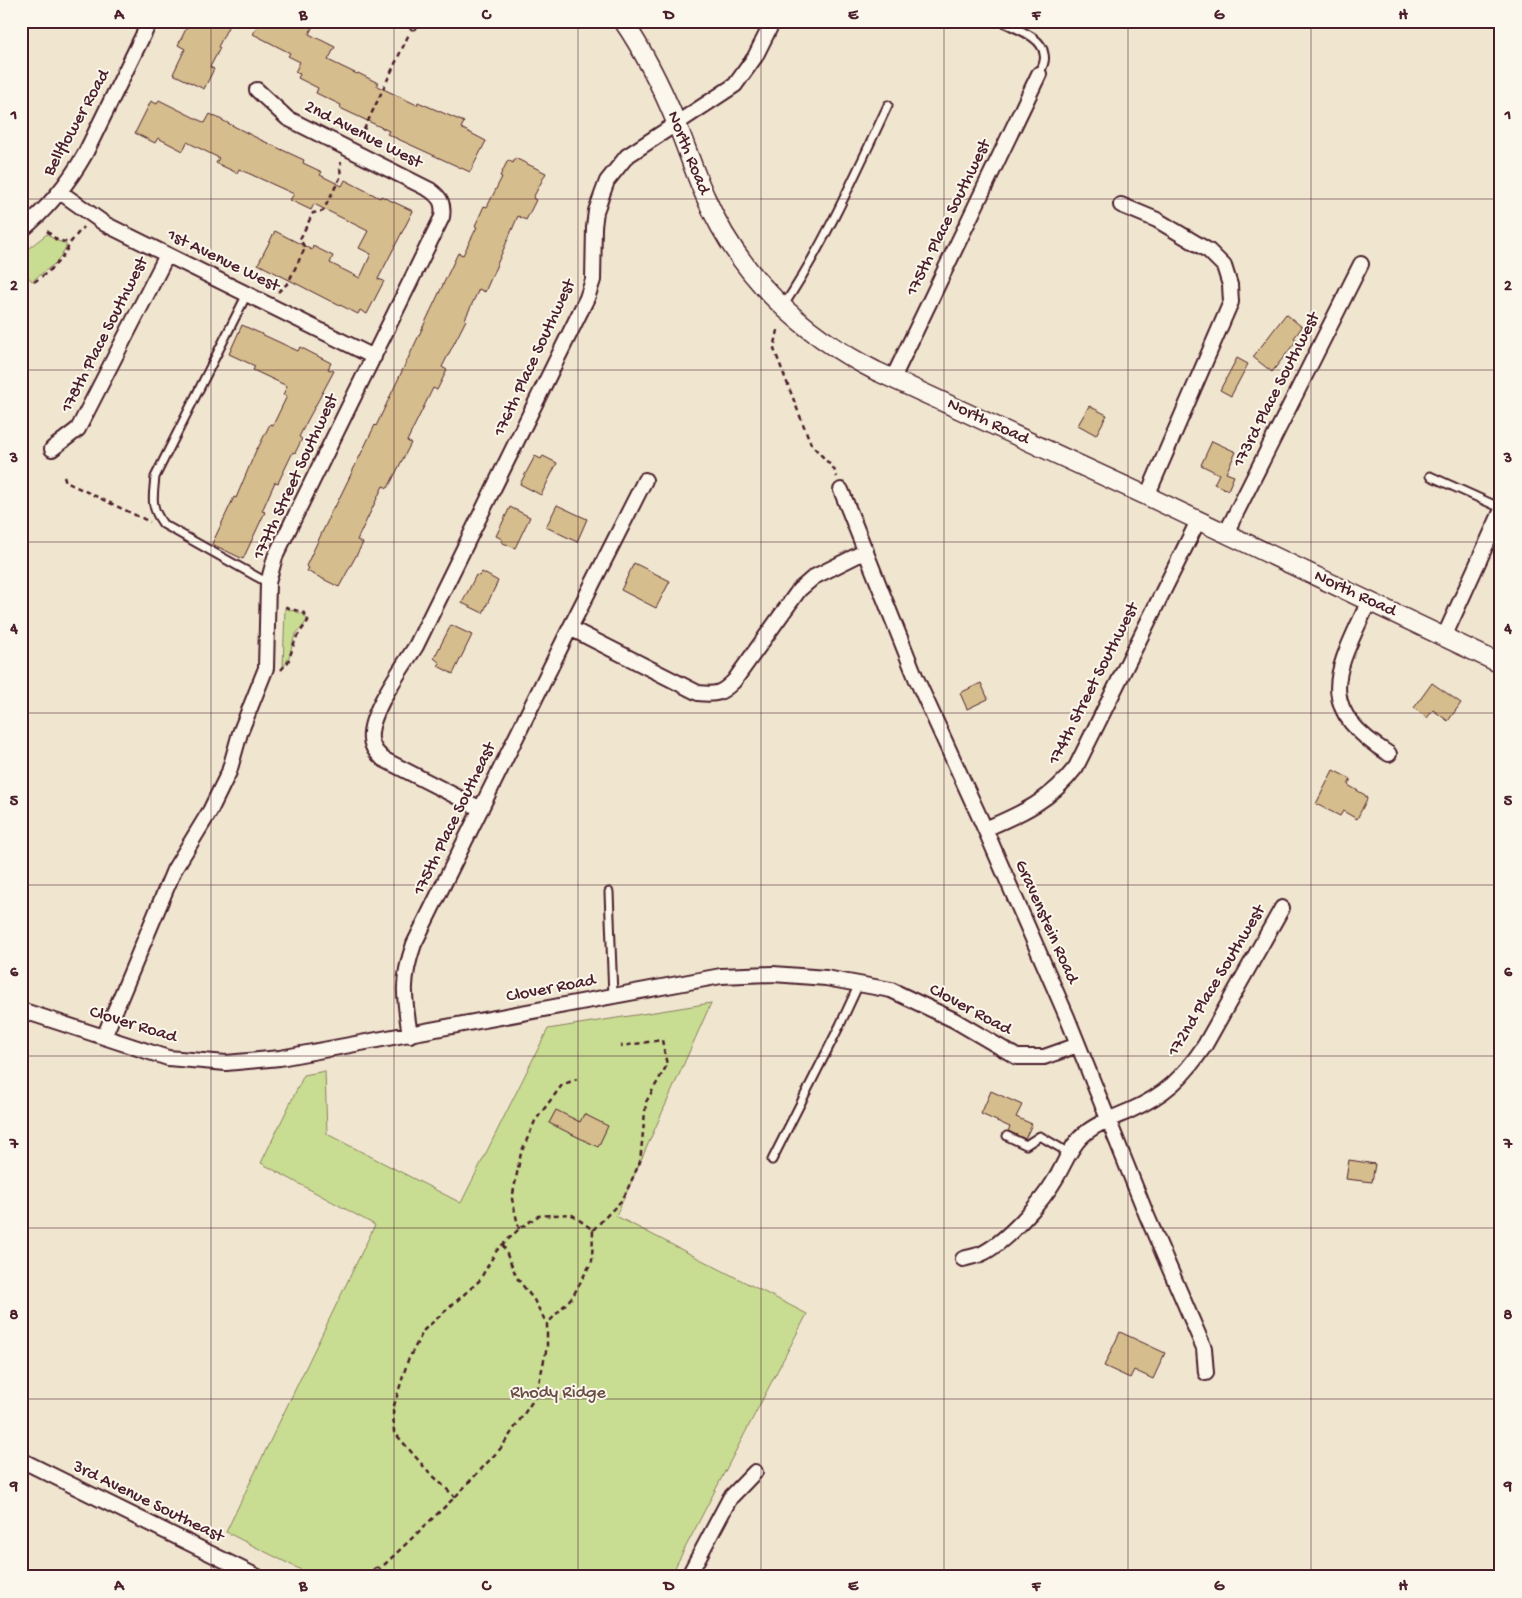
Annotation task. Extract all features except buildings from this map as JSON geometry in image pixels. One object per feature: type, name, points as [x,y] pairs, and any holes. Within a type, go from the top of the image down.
[{"type":"street","name":"Bellflower Road","points":[[21,231],[60,192],[85,154],[150,21]]},
{"type":"street","name":"North Road","points":[[623,21],[648,60],[676,122],[701,188],[716,221],[752,275],[782,308],[832,347],[857,361],[1501,664]]},
{"type":"street","name":"176th Place Southwest","points":[[481,809],[383,759],[372,746],[371,730],[374,719],[395,678],[416,646],[587,298],[593,280],[596,211],[607,181],[627,156],[735,85],[755,57],[773,21]]},
{"type":"street","name":"175th Place Southwest","points":[[893,378],[1039,74]]},
{"type":"street","name":"2nd Avenue West","points":[[257,90],[287,118],[430,190],[439,197],[443,207],[442,217]]},
{"type":"street","name":"1st Avenue West","points":[[60,192],[105,224],[374,357]]},
{"type":"street","points":[[1121,204],[1157,220],[1209,251],[1224,266],[1230,284],[1231,302],[1147,496]]},
{"type":"street","name":"177th Street Southwest","points":[[104,1037],[174,870],[210,811],[229,772],[240,733],[266,668],[268,583],[275,557],[442,217]]},
{"type":"street","name":"178th Place Southwest","points":[[52,449],[78,430],[167,255]]},
{"type":"street","name":"173rd Place Southwest","points":[[1226,533],[1361,264]]},
{"type":"street","points":[[645,480],[570,628],[698,693],[712,695],[724,691],[734,681],[799,590],[814,577],[866,551]]},
{"type":"street","name":"Gravenstein Road","points":[[841,490],[916,678],[985,829],[1078,1045],[1147,1216],[1204,1348],[1206,1373]]},
{"type":"street","points":[[1444,637],[1501,512]]},
{"type":"street","name":"174th Street Southwest","points":[[985,829],[1036,806],[1065,782],[1076,767],[1198,521]]},
{"type":"street","points":[[1369,601],[1341,663],[1338,694],[1340,703],[1352,725],[1372,744],[1389,754]]},
{"type":"street","name":"175th Place Southeast","points":[[410,1035],[404,988],[407,962],[414,944],[570,628]]},
{"type":"street","name":"172nd Place Southwest","points":[[963,1259],[980,1254],[996,1245],[1036,1207],[1056,1179],[1080,1137],[1108,1120],[1159,1096],[1192,1065],[1282,908]]},
{"type":"street","name":"Clover Road","points":[[21,1010],[168,1058],[226,1063],[280,1058],[721,976],[773,974],[826,978],[891,990],[954,1020],[1017,1057],[1044,1057],[1078,1045]]},
{"type":"street","name":"3rd Avenue Southeast","points":[[21,1460],[258,1577]]},
{"type":"street","points":[[688,1577],[730,1498],[755,1472]]},
{"type":"lane","points":[[1001,21],[1034,38],[1042,46],[1045,55],[1039,74]]},
{"type":"lane","points":[[782,308],[800,281],[845,196],[888,105]]},
{"type":"lane","points":[[247,294],[155,477],[154,512],[163,524],[268,583]]},
{"type":"lane","points":[[1430,476],[1501,508]]},
{"type":"lane","points":[[609,892],[613,996]]},
{"type":"lane","points":[[772,1160],[859,984]]},
{"type":"lane","points":[[1007,1136],[1026,1145],[1040,1136],[1070,1153]]},
{"type":"path","points":[[360,138],[414,23]]},
{"type":"path","points":[[278,292],[288,283],[304,248],[300,239],[313,213],[323,211],[341,176],[341,162]]},
{"type":"path","points":[[34,282],[58,263],[82,227]]},
{"type":"path","points":[[47,231],[58,240],[70,243]]},
{"type":"path","points":[[778,330],[774,349],[798,411],[811,444],[834,469],[841,490]]},
{"type":"path","points":[[64,476],[66,482],[147,521],[163,524]]},
{"type":"path","points":[[280,670],[288,662],[296,638],[308,621],[304,613],[283,606]]},
{"type":"path","points":[[547,1324],[573,1296],[592,1261],[593,1230],[623,1198],[640,1162],[646,1102],[667,1065],[662,1040],[622,1046]]},
{"type":"path","points":[[519,1228],[512,1199],[521,1153],[540,1114],[562,1085],[577,1079]]},
{"type":"path","points":[[455,1497],[426,1469],[394,1432],[392,1409],[408,1360],[424,1330],[479,1281],[497,1250],[519,1228],[538,1216],[571,1214],[593,1230]]},
{"type":"path","points":[[375,1574],[455,1497],[501,1448],[536,1396],[547,1347],[547,1324],[534,1300],[517,1278],[503,1244]]},
{"type":"green space","points":[[47,234],[55,240],[66,244],[66,247],[57,262],[32,281],[21,269],[21,254]]},
{"type":"green space","points":[[285,608],[303,614],[307,619],[295,636],[286,664],[283,667]]},
{"type":"green space","name":"Rhody Ridge","points":[[711,1003],[616,1216],[807,1314],[670,1577],[315,1577],[226,1532],[375,1225],[261,1163],[304,1075],[325,1071],[327,1134],[461,1203],[548,1029]]}]
